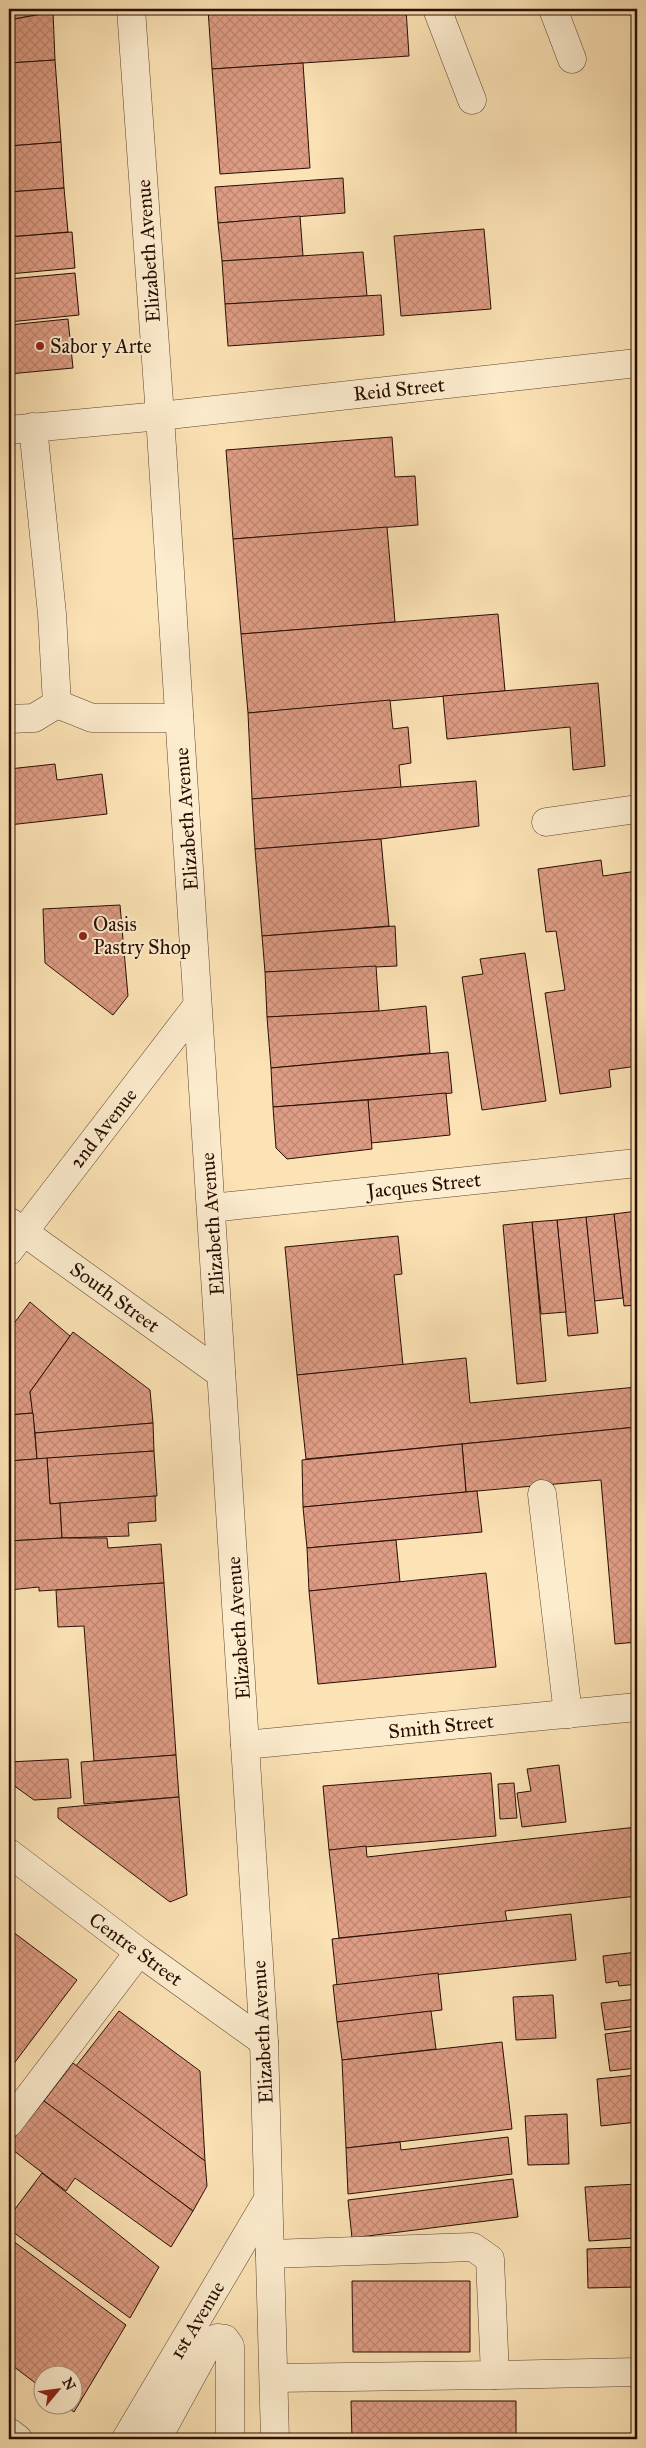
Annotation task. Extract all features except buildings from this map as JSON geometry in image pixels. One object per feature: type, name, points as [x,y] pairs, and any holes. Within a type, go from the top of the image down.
[{"type":"street","name":"Elizabeth Avenue","points":[[130,9],[160,416],[264,2042],[275,2439]]},
{"type":"street","points":[[437,9],[472,100]]},
{"type":"street","points":[[554,9],[572,59]]},
{"type":"street","name":"Reid Street","points":[[21,428],[160,416],[637,363]]},
{"type":"street","points":[[21,428],[52,614],[57,704]]},
{"type":"street","points":[[57,704],[92,718],[179,718]]},
{"type":"street","points":[[9,718],[34,718],[57,704]]},
{"type":"street","points":[[546,822],[637,809]]},
{"type":"street","name":"2nd Avenue","points":[[14,1234],[198,1006]]},
{"type":"street","name":"Jacques Street","points":[[210,1208],[637,1162]]},
{"type":"street","name":"South Street","points":[[14,1234],[221,1374]]},
{"type":"street","points":[[542,1494],[568,1714]]},
{"type":"street","name":"Smith Street","points":[[245,1746],[637,1707]]},
{"type":"street","name":"Centre Street","points":[[9,1853],[139,1952],[264,2042]]},
{"type":"street","points":[[9,2123],[139,1952]]},
{"type":"street","name":"1st Avenue","points":[[126,2439],[267,2201]]},
{"type":"street","points":[[270,2254],[473,2247],[490,2259],[495,2375]]},
{"type":"street","points":[[157,2439],[210,2342],[218,2338],[225,2339],[230,2346],[230,2439]]},
{"type":"street","points":[[274,2378],[637,2372]]},
{"type":"street","points":[[9,2432],[18,2439]]},
{"type":"place","name":"Sabor y Arte","points":[[40,346]]},
{"type":"place","name":"Oasis Pastry Shop","points":[[83,936]]}]
